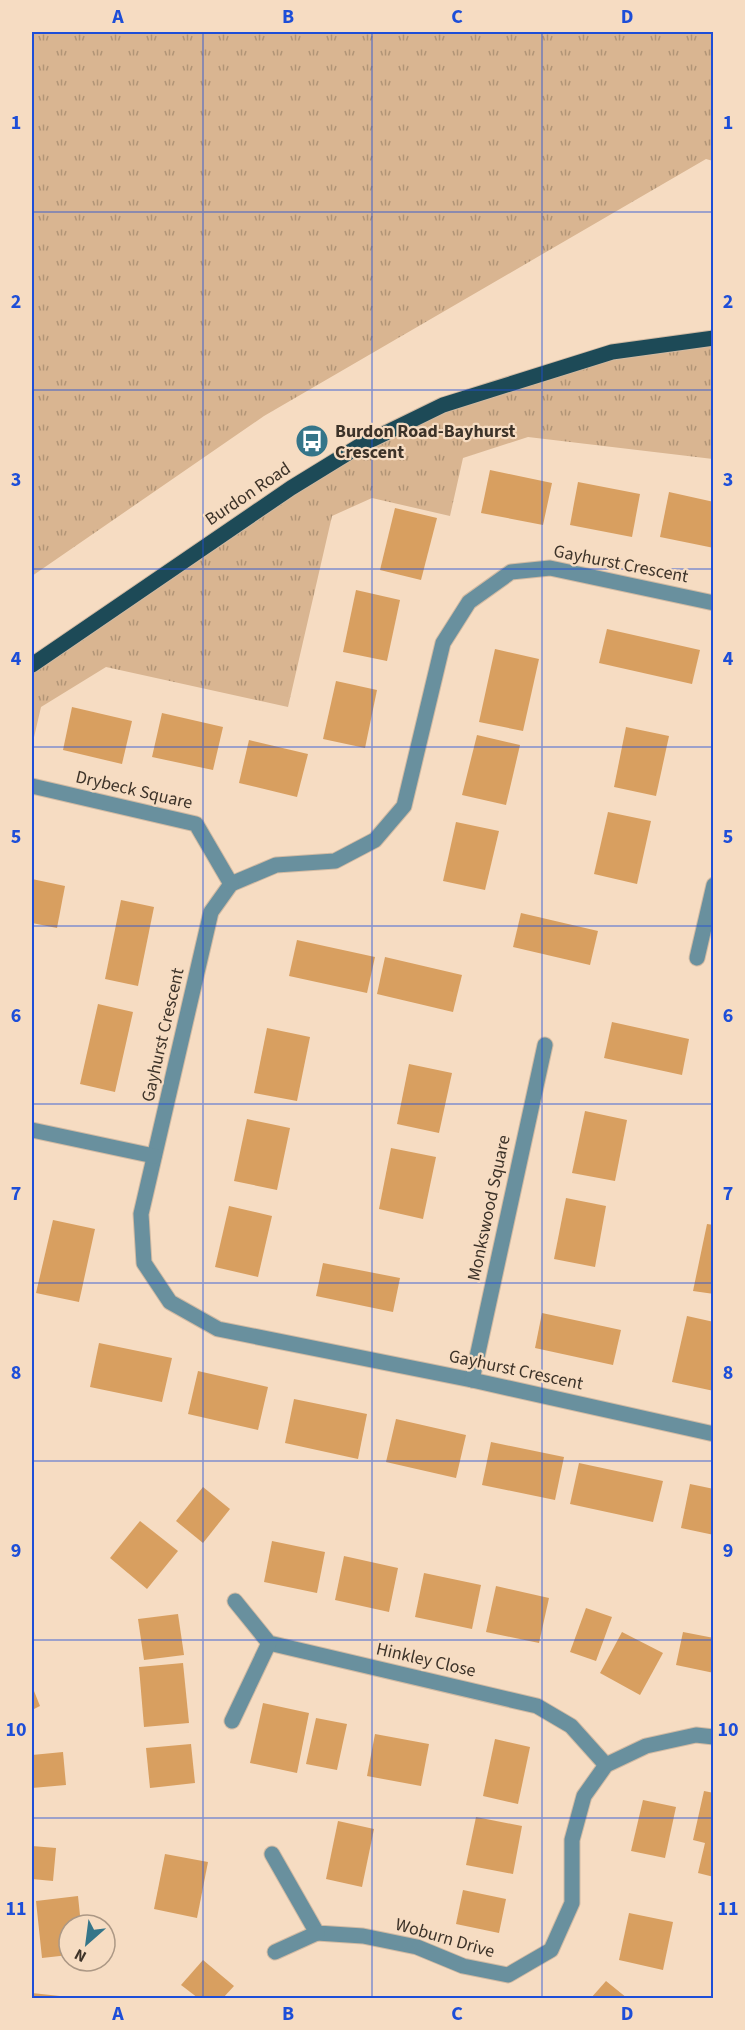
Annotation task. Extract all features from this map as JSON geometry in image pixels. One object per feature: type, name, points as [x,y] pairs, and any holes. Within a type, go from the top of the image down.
[{"type":"main road","name":"Burdon Road","points":[[32,665],[291,488],[361,445],[433,410],[612,352],[714,338]]},
{"type":"street","name":"Gayhurst Crescent","points":[[714,603],[550,568],[511,572],[469,603],[443,643],[404,806],[375,840],[335,861],[276,865],[231,884],[212,912],[141,1214],[144,1263],[170,1302],[218,1329],[472,1380],[714,1434]]},
{"type":"street","name":"Drybeck Square","points":[[32,786],[196,824],[231,884]]},
{"type":"street","points":[[698,958],[714,885]]},
{"type":"street","name":"Monkswood Square","points":[[472,1380],[545,1045]]},
{"type":"street","points":[[32,1130],[154,1156]]},
{"type":"street","points":[[232,1721],[269,1643],[235,1601]]},
{"type":"street","name":"Hinkley Close","points":[[269,1643],[537,1706],[571,1726],[606,1765]]},
{"type":"street","name":"Woburn Drive","points":[[316,1932],[363,1936],[417,1947],[463,1966],[508,1975],[552,1950],[572,1903],[572,1840],[584,1796],[606,1765],[646,1746],[696,1735],[714,1737]]},
{"type":"street","points":[[272,1854],[316,1932],[275,1952]]},
{"type":"green space","points":[[32,32],[713,32],[713,161],[706,159],[264,416],[32,576]]},
{"type":"green space","points":[[713,338],[713,459],[528,437],[463,458],[450,516],[372,498],[332,516],[288,707],[106,667],[41,707],[32,746],[32,665],[291,488],[443,405],[612,352]]},
{"type":"building","points":[[490,470],[552,483],[543,525],[481,513]]},
{"type":"building","points":[[578,482],[640,494],[632,537],[570,525]]},
{"type":"building","points":[[669,492],[714,502],[714,548],[660,537]]},
{"type":"building","points":[[395,508],[437,518],[421,580],[380,570]]},
{"type":"building","points":[[356,590],[400,600],[387,661],[343,652]]},
{"type":"building","points":[[607,629],[700,650],[692,684],[599,663]]},
{"type":"building","points":[[495,649],[539,659],[523,731],[479,722]]},
{"type":"building","points":[[336,681],[377,690],[365,748],[323,739]]},
{"type":"building","points":[[72,707],[132,721],[122,764],[63,750]]},
{"type":"building","points":[[162,713],[223,727],[213,770],[152,757]]},
{"type":"building","points":[[626,727],[669,736],[656,796],[614,787]]},
{"type":"building","points":[[477,735],[520,745],[506,805],[462,795]]},
{"type":"building","points":[[249,740],[308,754],[297,797],[239,783]]},
{"type":"building","points":[[608,812],[651,821],[637,884],[594,874]]},
{"type":"building","points":[[456,822],[499,831],[485,890],[443,881]]},
{"type":"building","points":[[32,879],[65,886],[57,928],[32,923]]},
{"type":"building","points":[[121,900],[154,907],[138,986],[105,979]]},
{"type":"building","points":[[521,913],[598,931],[590,965],[513,947]]},
{"type":"building","points":[[297,940],[375,957],[367,993],[289,976]]},
{"type":"building","points":[[385,957],[462,975],[453,1012],[377,994]]},
{"type":"building","points":[[98,1004],[133,1012],[115,1092],[80,1084]]},
{"type":"building","points":[[612,1022],[689,1039],[682,1075],[604,1058]]},
{"type":"building","points":[[267,1028],[310,1037],[297,1101],[254,1093]]},
{"type":"building","points":[[409,1064],[452,1073],[439,1133],[397,1124]]},
{"type":"building","points":[[585,1111],[627,1120],[615,1181],[572,1173]]},
{"type":"building","points":[[247,1119],[290,1128],[277,1190],[234,1181]]},
{"type":"building","points":[[391,1148],[436,1157],[423,1219],[379,1209]]},
{"type":"building","points":[[566,1198],[606,1206],[595,1267],[554,1259]]},
{"type":"building","points":[[229,1206],[272,1216],[258,1277],[215,1267]]},
{"type":"building","points":[[53,1220],[95,1229],[79,1302],[36,1293]]},
{"type":"building","points":[[707,1224],[714,1225],[714,1294],[693,1291]]},
{"type":"building","points":[[323,1263],[400,1278],[393,1312],[316,1296]]},
{"type":"building","points":[[542,1313],[621,1330],[613,1365],[535,1348]]},
{"type":"building","points":[[687,1316],[714,1322],[714,1391],[672,1382]]},
{"type":"building","points":[[99,1343],[172,1358],[162,1402],[90,1387]]},
{"type":"building","points":[[198,1371],[268,1387],[258,1430],[188,1414]]},
{"type":"building","points":[[294,1399],[367,1414],[358,1459],[285,1443]]},
{"type":"building","points":[[396,1419],[466,1435],[456,1478],[386,1462]]},
{"type":"building","points":[[491,1442],[564,1457],[555,1500],[482,1485]]},
{"type":"building","points":[[579,1463],[663,1481],[653,1522],[570,1504]]},
{"type":"building","points":[[690,1484],[714,1489],[714,1535],[681,1528]]},
{"type":"building","points":[[203,1487],[230,1509],[203,1543],[176,1521]]},
{"type":"building","points":[[140,1521],[178,1551],[147,1589],[110,1558]]},
{"type":"building","points":[[272,1541],[325,1552],[317,1593],[264,1582]]},
{"type":"building","points":[[344,1556],[398,1568],[389,1612],[335,1600]]},
{"type":"building","points":[[424,1573],[481,1585],[472,1629],[415,1617]]},
{"type":"building","points":[[496,1586],[549,1598],[539,1643],[486,1632]]},
{"type":"building","points":[[586,1608],[612,1617],[596,1661],[570,1652]]},
{"type":"building","points":[[178,1614],[184,1655],[144,1660],[138,1619]]},
{"type":"building","points":[[622,1632],[663,1653],[640,1695],[600,1673]]},
{"type":"building","points":[[683,1632],[714,1638],[714,1673],[676,1665]]},
{"type":"building","points":[[183,1663],[189,1723],[144,1727],[139,1667]]},
{"type":"building","points":[[32,1686],[40,1706],[32,1710]]},
{"type":"building","points":[[263,1703],[309,1713],[297,1773],[250,1763]]},
{"type":"building","points":[[316,1718],[347,1724],[337,1770],[306,1764]]},
{"type":"building","points":[[375,1734],[429,1744],[421,1786],[367,1776]]},
{"type":"building","points":[[495,1739],[530,1747],[518,1804],[483,1796]]},
{"type":"building","points":[[191,1744],[195,1783],[150,1788],[146,1748]]},
{"type":"building","points":[[63,1752],[66,1785],[32,1788],[32,1755]]},
{"type":"building","points":[[704,1791],[714,1793],[714,1877],[698,1873],[705,1843],[693,1840]]},
{"type":"building","points":[[643,1800],[676,1807],[665,1858],[631,1851]]},
{"type":"building","points":[[476,1817],[522,1826],[513,1874],[466,1865]]},
{"type":"building","points":[[338,1821],[374,1829],[362,1887],[326,1879]]},
{"type":"building","points":[[32,1846],[56,1848],[53,1881],[32,1879]]},
{"type":"building","points":[[165,1854],[208,1862],[197,1918],[154,1909]]},
{"type":"building","points":[[463,1890],[506,1899],[499,1933],[456,1924]]},
{"type":"building","points":[[78,1896],[80,1913],[57,1913],[57,1956],[42,1958],[36,1901]]},
{"type":"building","points":[[629,1913],[673,1922],[663,1970],[619,1960]]},
{"type":"building","points":[[203,1960],[234,1986],[223,1998],[198,1998],[181,1985]]},
{"type":"building","points":[[606,1981],[627,1998],[591,1998]]},
{"type":"building","points":[[32,1993],[69,1997],[69,1998],[32,1998]]},
{"type":"place","name":"Burdon Road-Bayhurst Crescent","points":[[312,441]]}]
